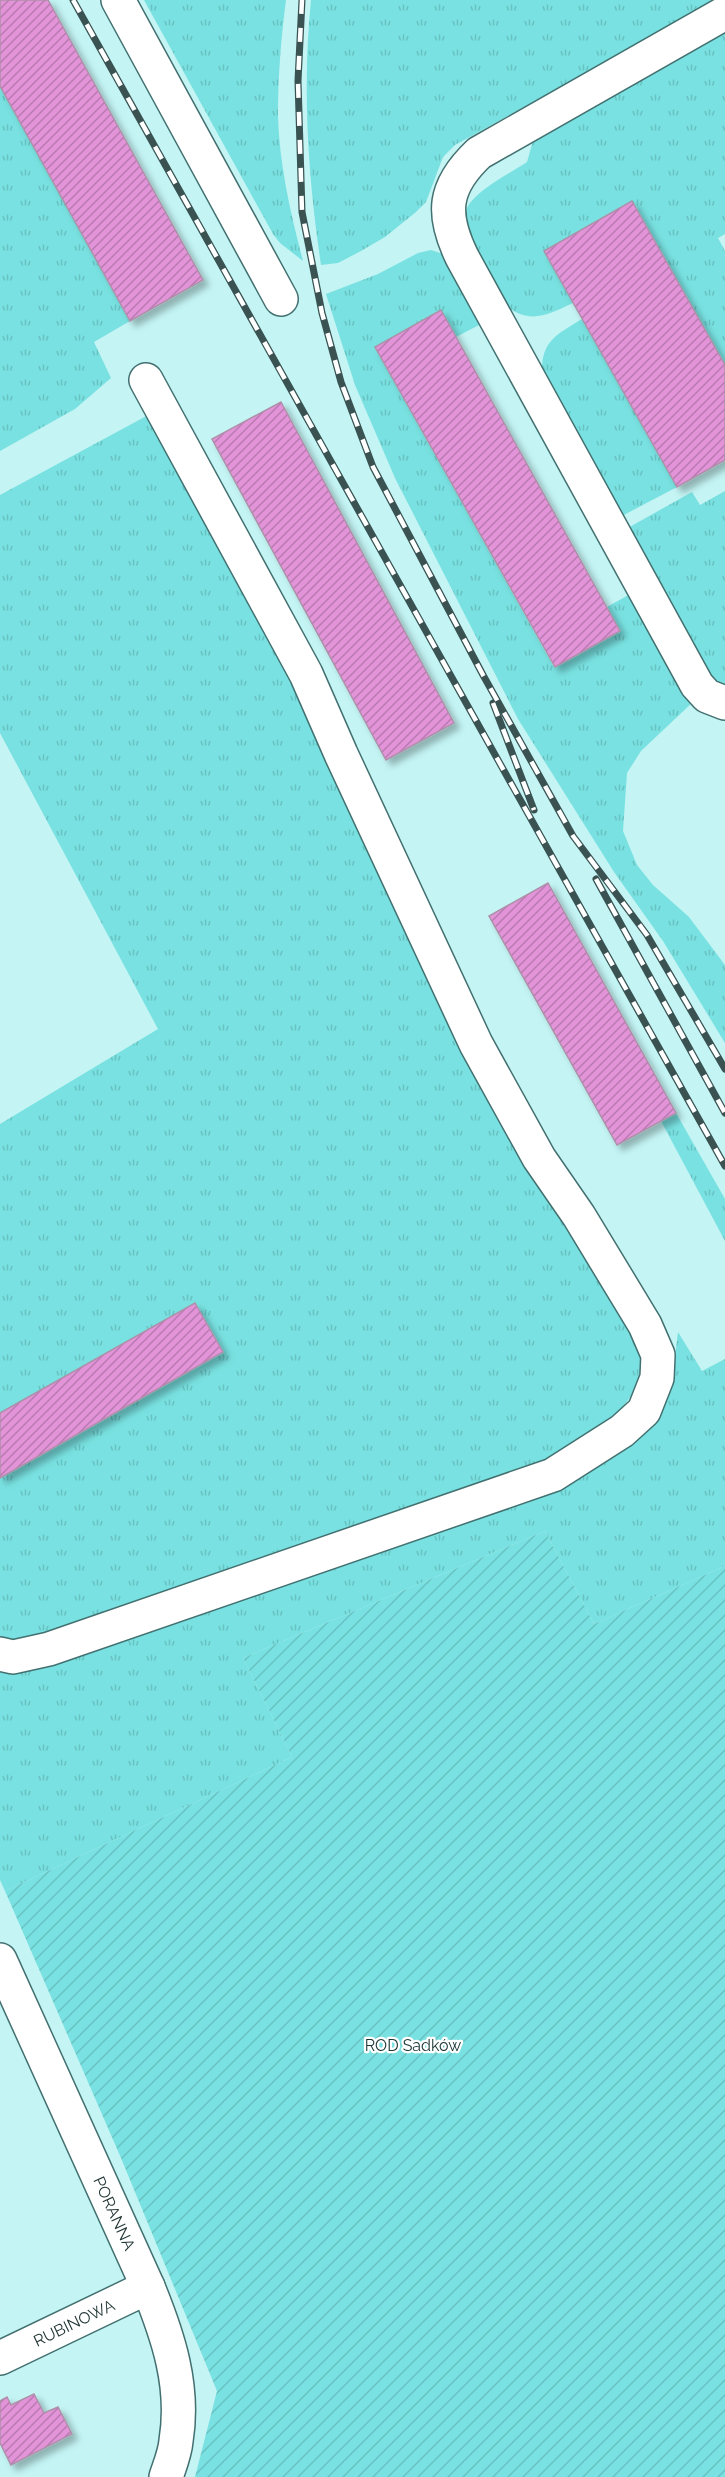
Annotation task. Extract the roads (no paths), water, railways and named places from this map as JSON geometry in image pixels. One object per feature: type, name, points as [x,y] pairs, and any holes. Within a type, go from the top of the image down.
[{"type":"street","points":[[118,0],[281,299]]},
{"type":"street","points":[[725,13],[479,153],[464,167],[454,185],[448,220],[462,257],[697,685],[707,696],[725,703]]},
{"type":"street","points":[[0,1654],[13,1657],[48,1649],[553,1475],[622,1431],[644,1411],[657,1378],[658,1355],[645,1325],[579,1216],[539,1158],[476,1044],[306,674],[146,380]]},
{"type":"street","name":"PORANNA","points":[[0,1960],[148,2286],[174,2360],[179,2404],[176,2442],[166,2477]]},
{"type":"street","name":"RUBINOWA","points":[[0,2358],[148,2286]]},
{"type":"railway","points":[[73,0],[725,1166]]},
{"type":"railway","points":[[302,0],[298,81],[302,212],[322,313],[341,382],[373,467],[483,675],[573,836],[647,935],[725,1069]]},
{"type":"railway","points":[[493,703],[534,810]]},
{"type":"railway","points":[[596,879],[725,1113]]},
{"type":"park label","name":"ROD Sadków","points":[[413,2045]]}]
